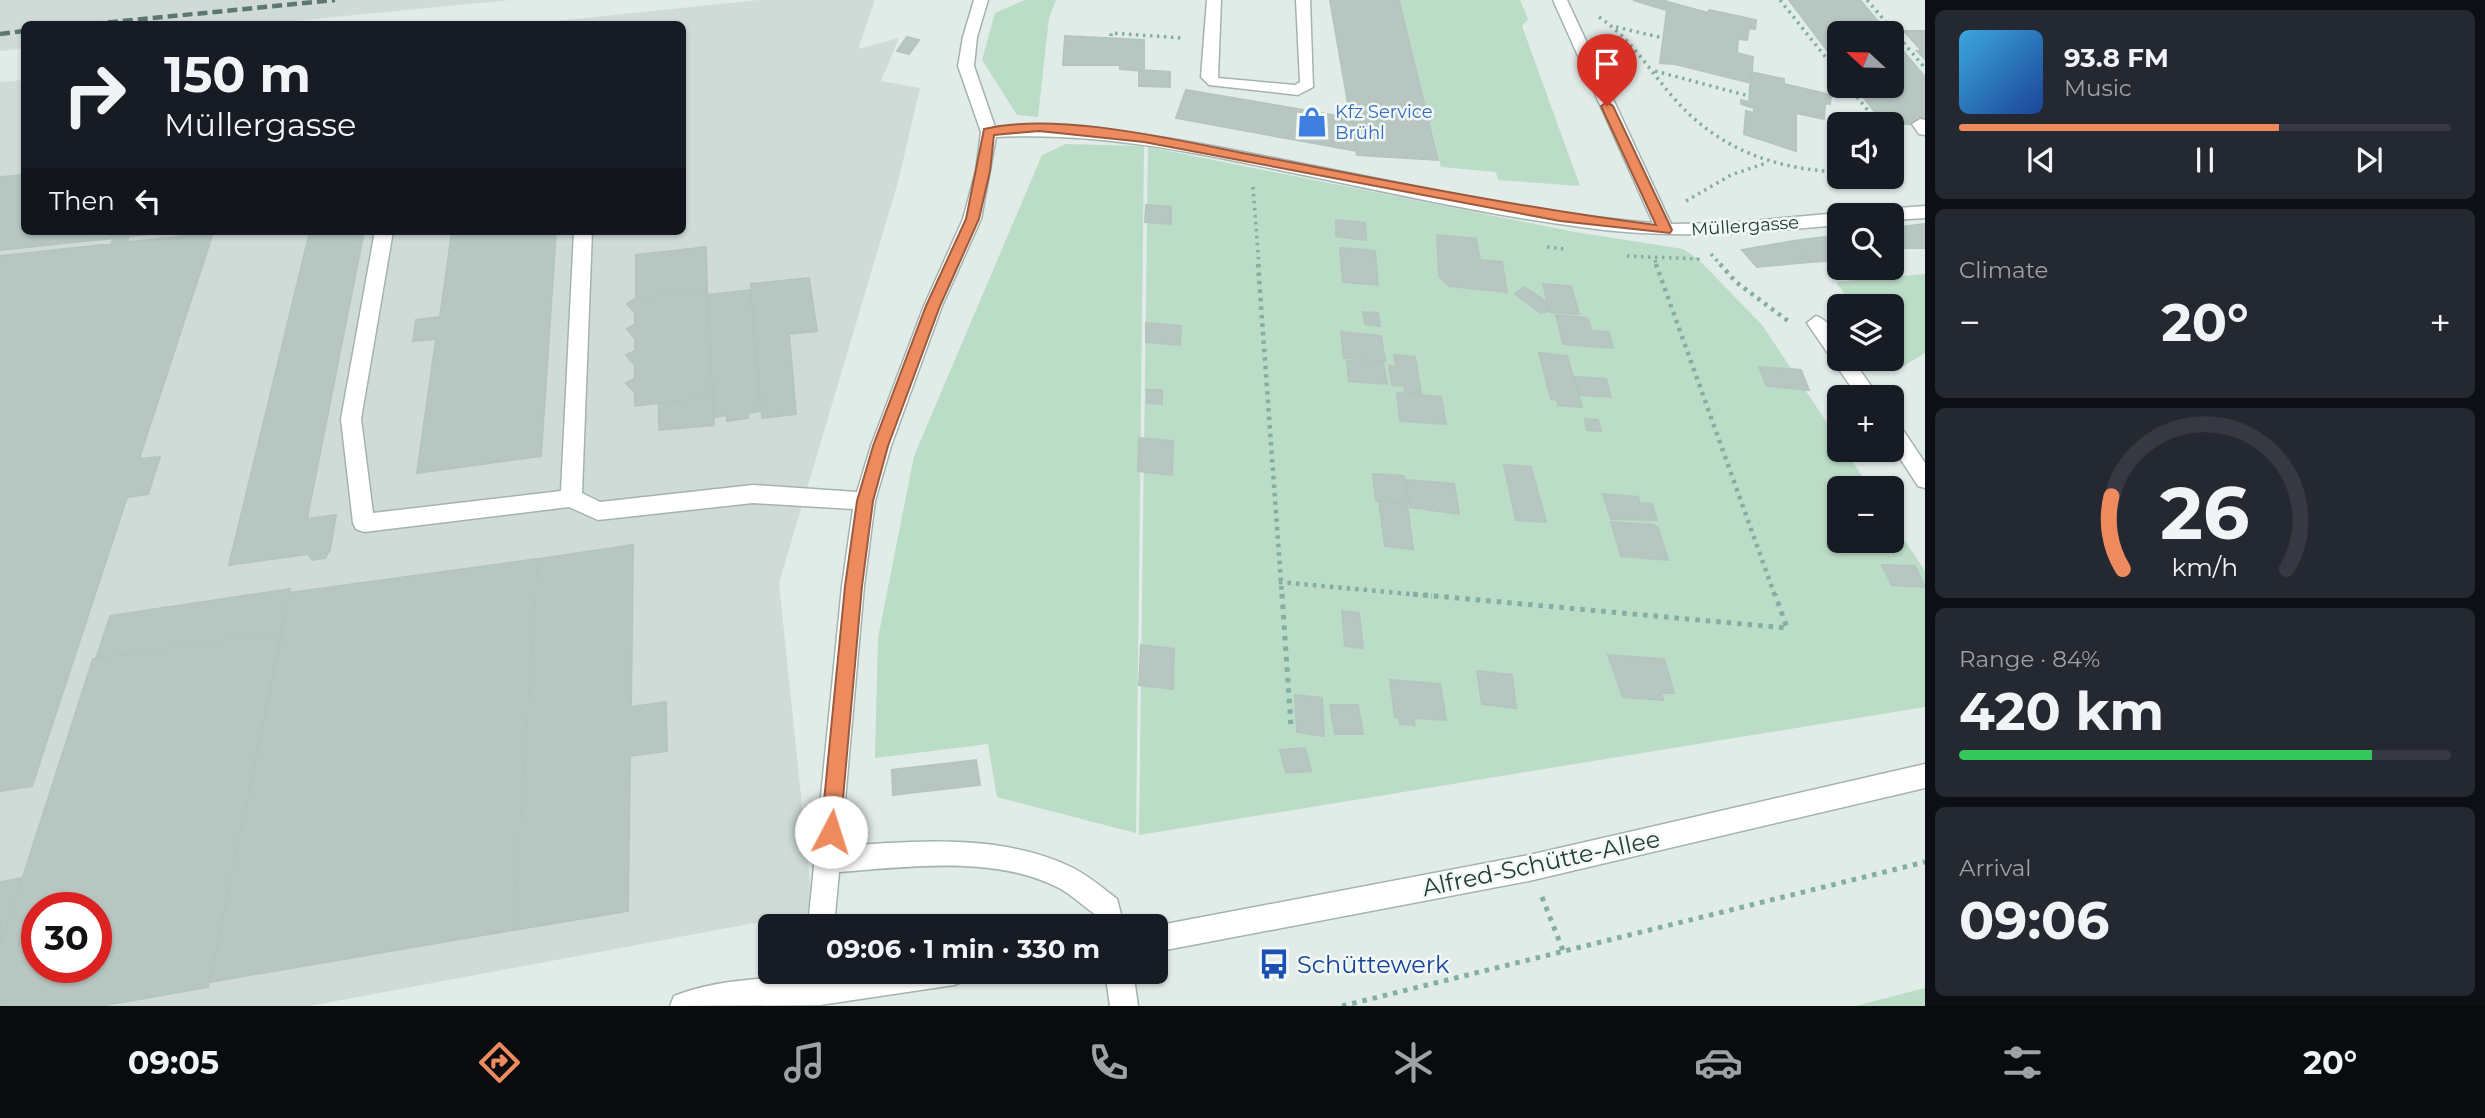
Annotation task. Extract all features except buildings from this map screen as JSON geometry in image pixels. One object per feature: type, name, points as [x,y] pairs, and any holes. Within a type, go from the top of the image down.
[{"type":"street","points":[[822,914],[852,599],[865,501],[881,446],[933,306],[972,219],[984,171],[989,132],[966,66],[970,37],[981,0]]},
{"type":"street","points":[[1214,0],[1209,77],[1214,82],[1304,88],[1308,84],[1308,64],[1303,0]]},
{"type":"street","points":[[1561,2],[1665,230]]},
{"type":"street","name":"Müllergasse","points":[[989,132],[1039,127],[1144,138],[1560,217],[1665,230],[1719,229],[1827,220]]},
{"type":"street","points":[[1904,214],[1925,212]]},
{"type":"street","points":[[383,235],[351,419],[364,523],[571,498],[598,512],[753,494],[865,501]]},
{"type":"street","points":[[571,498],[583,235]]},
{"type":"street","points":[[1816,323],[1827,339]]},
{"type":"street","points":[[1904,448],[1925,480]]},
{"type":"street","name":"Alfred-Schütte-Allee","points":[[1168,937],[1529,868],[1925,776]]},
{"type":"street","points":[[828,860],[939,852],[1014,862],[1064,877],[1108,908],[1109,914]]},
{"type":"street","points":[[684,1006],[803,984]]},
{"type":"street","points":[[1121,984],[1124,1006]]},
{"type":"path","points":[[1780,0],[1827,59]]},
{"type":"path","points":[[1867,0],[1925,68]]},
{"type":"path","points":[[1561,2],[1593,14],[1616,27],[1663,38]]},
{"type":"path","points":[[1616,27],[1654,70],[1673,98],[1709,132],[1767,163],[1800,170],[1827,171]]},
{"type":"path","points":[[1111,36],[1111,33],[1212,40]]},
{"type":"path","points":[[1907,47],[1916,47]]},
{"type":"path","points":[[1654,70],[1749,96]]},
{"type":"path","points":[[1858,98],[1869,112]]},
{"type":"path","points":[[1686,201],[1731,175],[1767,163]]},
{"type":"path","points":[[1266,188],[1252,185],[1291,727]]},
{"type":"path","points":[[1618,255],[1656,260],[1698,260],[1703,245],[1736,282],[1784,321],[1816,323]]},
{"type":"path","points":[[1543,246],[1568,250]]},
{"type":"path","points":[[1279,582],[1787,628],[1656,260]]},
{"type":"path","points":[[1342,1006],[1925,862]]},
{"type":"path","points":[[1529,868],[1564,953]]},
{"type":"shaded area","points":[[0,0],[511,0],[294,21],[21,21],[21,48],[0,51]]},
{"type":"shaded area","points":[[759,0],[875,0],[858,49],[899,38],[881,81],[920,88],[898,182],[779,583],[813,912],[758,914],[758,922],[310,1006],[0,1006],[0,82],[21,80],[21,235],[686,235],[686,21],[555,21]]},
{"type":"green space","points":[[1025,0],[1056,0],[1049,18],[1038,117],[1017,115],[982,60],[995,13]]},
{"type":"green space","points":[[1400,0],[1520,0],[1528,19],[1522,26],[1580,186],[1498,180],[1496,172],[1441,167]]},
{"type":"green space","points":[[1066,144],[1144,146],[1136,833],[997,797],[988,744],[875,758],[878,638],[914,456],[1042,155]]},
{"type":"green space","points":[[1148,147],[1575,232],[1683,249],[1698,259],[1763,326],[1827,423],[1827,462],[1853,462],[1862,476],[1827,476],[1827,553],[1904,553],[1904,539],[1925,571],[1925,707],[1139,835]]},
{"type":"green space","points":[[1925,274],[1925,353],[1904,366],[1904,294],[1844,294],[1836,282],[1904,280],[1904,276]]},
{"type":"green space","points":[[1925,988],[1925,1006],[1855,1006]]},
{"type":"railway","points":[[123,21],[335,0]]},
{"type":"railway","points":[[0,34],[21,31]]},
{"type":"place","name":"Kfz Service Brühl","points":[[1312,122]]},
{"type":"place","name":"Schüttewerk","points":[[1274,964]]},
{"type":"route","points":[[831,832],[853,586],[865,501],[881,446],[933,306],[972,219],[984,171],[989,132],[1039,127],[1144,138],[1588,222],[1665,230],[1607,106]]}]
